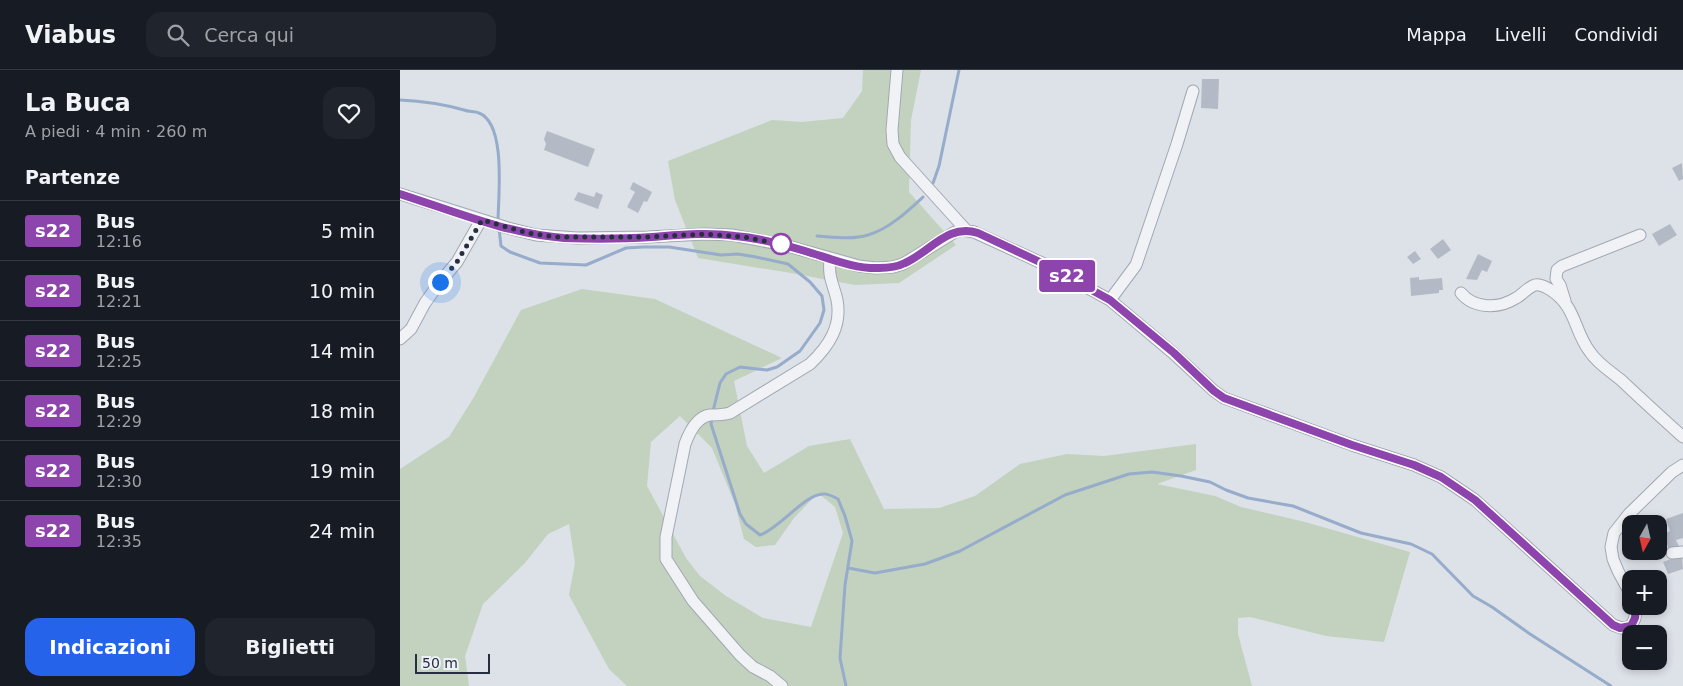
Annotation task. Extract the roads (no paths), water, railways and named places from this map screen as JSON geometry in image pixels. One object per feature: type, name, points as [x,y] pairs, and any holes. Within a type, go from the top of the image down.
[{"type":"street","points":[[897,70],[892,130],[893,144],[900,157],[966,230]]},
{"type":"street","points":[[1110,300],[1136,265],[1193,91]]},
{"type":"street","points":[[400,194],[536,235],[577,238],[705,234],[732,235],[784,245],[866,267],[893,267],[910,261],[951,233],[966,230],[983,234],[1044,264],[1110,300],[1174,353],[1224,398],[1343,442],[1414,465],[1449,482],[1475,500],[1613,625],[1620,628],[1631,626],[1635,615]]},
{"type":"street","points":[[400,339],[411,329],[430,296],[457,262],[482,220]]},
{"type":"street","points":[[1640,235],[1562,266],[1557,270],[1556,279],[1593,356],[1683,437]]},
{"type":"street","points":[[782,686],[770,676],[753,667],[740,655],[693,601],[666,559],[666,537],[685,444],[690,431],[700,419],[730,413],[810,364],[821,354],[830,341],[836,329],[838,316],[837,300],[829,276],[830,258]]},
{"type":"street","points":[[1461,293],[1468,300],[1485,306],[1497,306],[1507,304],[1532,286],[1538,285],[1548,289],[1566,302]]},
{"type":"street","points":[[1622,578],[1613,559],[1611,547],[1614,533],[1629,514],[1683,464]]},
{"type":"waterway","points":[[933,183],[939,166],[959,70]]},
{"type":"waterway","points":[[400,100],[432,103],[476,112],[488,120],[494,131],[499,163],[498,222]]},
{"type":"waterway","points":[[817,236],[842,238],[868,235],[898,219],[923,197]]},
{"type":"waterway","points":[[499,228],[501,246],[510,252],[540,263],[586,265],[626,248],[643,247],[669,247],[721,255],[738,254],[788,264],[810,282],[822,296],[824,310],[820,323],[800,351],[777,367],[767,370],[740,367],[726,374],[720,383],[711,424],[740,514],[746,524],[760,535],[776,526],[800,505],[816,495],[826,494],[838,499],[852,541],[845,585],[840,658],[846,686]]},
{"type":"waterway","points":[[848,568],[875,573],[925,564],[960,551],[1065,495],[1129,474],[1152,472],[1181,476],[1210,482],[1248,498],[1293,506],[1361,533],[1411,544],[1432,554],[1473,596],[1611,686]]}]
